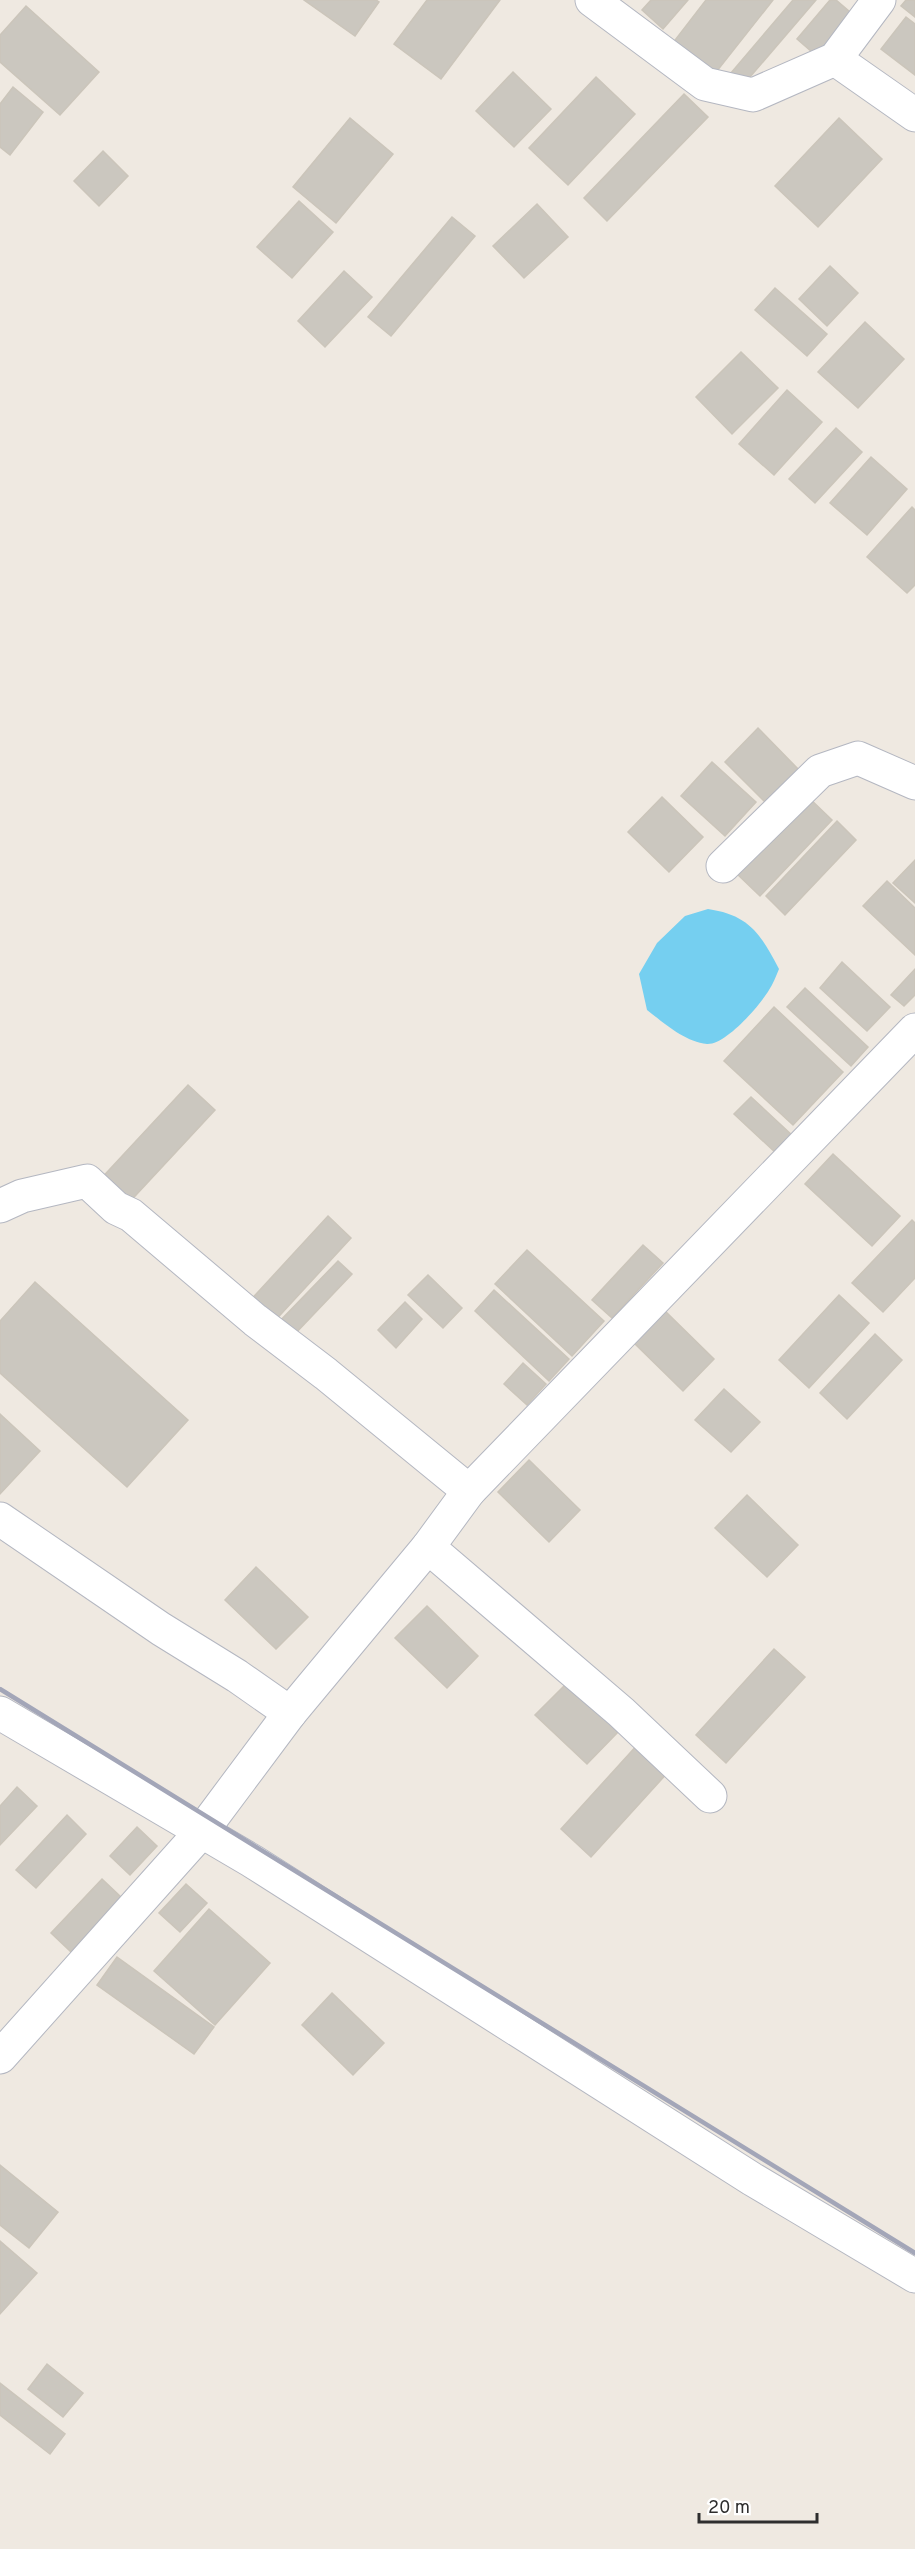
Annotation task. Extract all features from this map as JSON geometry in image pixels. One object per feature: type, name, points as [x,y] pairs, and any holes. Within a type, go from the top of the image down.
[{"type":"street","points":[[592,0],[705,84],[753,95],[835,59],[879,0]]},
{"type":"street","points":[[835,59],[915,115]]},
{"type":"street","points":[[723,866],[820,771],[858,758],[915,783]]},
{"type":"street","points":[[0,2056],[202,1831],[290,1713],[428,1547],[469,1491],[915,1030]]},
{"type":"street","points":[[0,1206],[22,1196],[87,1181],[116,1208],[131,1215],[255,1320],[351,1394],[469,1491]]},
{"type":"street","points":[[0,1519],[161,1629],[237,1676],[290,1713]]},
{"type":"street","points":[[428,1547],[621,1712],[710,1796]]},
{"type":"street","points":[[0,1713],[202,1831],[498,2016],[752,2179],[915,2276]]},
{"type":"water","points":[[708,909],[744,921],[759,936],[779,969],[765,997],[742,1023],[715,1043],[707,1044],[683,1036],[647,1010],[639,974],[657,943],[685,916]]},
{"type":"building","points":[[304,0],[376,0],[379,2],[355,36]]},
{"type":"building","points":[[427,0],[500,0],[441,79],[394,44]]},
{"type":"building","points":[[651,0],[688,0],[663,29],[642,10]]},
{"type":"building","points":[[706,0],[773,0],[713,76],[672,44]]},
{"type":"building","points":[[793,0],[816,0],[744,84],[731,73]]},
{"type":"building","points":[[830,0],[836,0],[856,17],[820,59],[797,39]]},
{"type":"building","points":[[906,0],[915,0],[915,17],[901,6]]},
{"type":"building","points":[[26,6],[99,72],[60,115],[0,62],[0,35]]},
{"type":"building","points":[[906,17],[915,24],[915,75],[881,49]]},
{"type":"building","points":[[513,72],[551,109],[514,147],[476,111]]},
{"type":"building","points":[[596,77],[635,114],[568,185],[529,148]]},
{"type":"building","points":[[13,87],[43,112],[10,155],[0,147],[0,104]]},
{"type":"building","points":[[684,94],[708,117],[607,221],[584,198]]},
{"type":"building","points":[[350,118],[393,154],[336,223],[293,187]]},
{"type":"building","points":[[839,118],[882,159],[818,227],[775,186]]},
{"type":"building","points":[[103,151],[128,176],[99,206],[74,181]]},
{"type":"building","points":[[299,201],[333,232],[292,278],[257,247]]},
{"type":"building","points":[[537,204],[568,237],[524,278],[493,246]]},
{"type":"building","points":[[452,217],[475,236],[391,336],[368,317]]},
{"type":"building","points":[[830,266],[858,293],[827,326],[799,299]]},
{"type":"building","points":[[344,271],[372,297],[325,347],[298,321]]},
{"type":"building","points":[[775,288],[827,334],[807,356],[755,310]]},
{"type":"building","points":[[865,322],[904,359],[858,408],[818,372]]},
{"type":"building","points":[[741,352],[778,388],[732,434],[696,397]]},
{"type":"building","points":[[787,390],[822,422],[774,475],[739,444]]},
{"type":"building","points":[[836,428],[862,452],[815,503],[789,479]]},
{"type":"building","points":[[871,457],[907,489],[867,535],[830,503]]},
{"type":"building","points":[[912,507],[915,510],[915,585],[907,593],[867,557]]},
{"type":"building","points":[[758,728],[800,771],[767,804],[725,762]]},
{"type":"building","points":[[712,762],[756,802],[725,836],[681,796]]},
{"type":"building","points":[[807,796],[832,820],[760,896],[735,872]]},
{"type":"building","points":[[662,797],[703,837],[669,872],[628,832]]},
{"type":"building","points":[[837,821],[856,840],[785,915],[766,896]]},
{"type":"building","points":[[915,860],[915,903],[893,883]]},
{"type":"building","points":[[887,881],[915,908],[915,955],[863,906]]},
{"type":"building","points":[[842,962],[890,1007],[867,1031],[820,988]]},
{"type":"building","points":[[915,969],[915,995],[904,1006],[891,995]]},
{"type":"building","points":[[805,988],[868,1047],[851,1066],[787,1007]]},
{"type":"building","points":[[774,1007],[843,1072],[793,1125],[724,1061]]},
{"type":"building","points":[[188,1085],[215,1110],[124,1208],[97,1183]]},
{"type":"building","points":[[751,1097],[794,1137],[777,1154],[734,1114]]},
{"type":"building","points":[[833,1154],[900,1216],[872,1246],[805,1184]]},
{"type":"building","points":[[328,1216],[351,1238],[271,1325],[247,1304]]},
{"type":"building","points":[[912,1220],[915,1223],[915,1278],[883,1312],[852,1283]]},
{"type":"building","points":[[643,1245],[663,1263],[612,1318],[592,1300]]},
{"type":"building","points":[[527,1250],[604,1321],[572,1356],[495,1284]]},
{"type":"building","points":[[338,1261],[352,1274],[293,1336],[278,1323]]},
{"type":"building","points":[[428,1275],[462,1308],[443,1328],[408,1295]]},
{"type":"building","points":[[35,1282],[188,1420],[127,1487],[0,1373],[0,1321]]},
{"type":"building","points":[[494,1290],[569,1359],[549,1381],[475,1311]]},
{"type":"building","points":[[839,1295],[869,1323],[809,1388],[779,1360]]},
{"type":"building","points":[[405,1302],[422,1319],[396,1348],[378,1330]]},
{"type":"building","points":[[663,1309],[714,1359],[683,1391],[632,1341]]},
{"type":"building","points":[[875,1334],[902,1360],[847,1419],[820,1393]]},
{"type":"building","points":[[523,1363],[546,1384],[527,1405],[504,1384]]},
{"type":"building","points":[[724,1389],[760,1422],[731,1452],[695,1420]]},
{"type":"building","points":[[0,1414],[40,1451],[0,1494]]},
{"type":"building","points":[[529,1460],[580,1510],[549,1542],[498,1492]]},
{"type":"building","points":[[747,1495],[798,1545],[767,1577],[715,1528]]},
{"type":"building","points":[[256,1567],[308,1617],[276,1649],[225,1600]]},
{"type":"building","points":[[427,1606],[478,1656],[447,1688],[395,1638]]},
{"type":"building","points":[[774,1649],[805,1677],[726,1763],[696,1735]]},
{"type":"building","points":[[567,1683],[618,1732],[587,1764],[535,1715]]},
{"type":"building","points":[[639,1743],[670,1770],[591,1857],[561,1829]]},
{"type":"building","points":[[17,1787],[37,1806],[0,1845],[0,1806]]},
{"type":"building","points":[[67,1815],[86,1834],[36,1888],[16,1870]]},
{"type":"building","points":[[137,1827],[157,1846],[130,1875],[110,1856]]},
{"type":"building","points":[[102,1879],[121,1897],[71,1952],[51,1933]]},
{"type":"building","points":[[186,1884],[207,1903],[180,1932],[159,1913]]},
{"type":"building","points":[[209,1909],[270,1963],[215,2025],[154,1971]]},
{"type":"building","points":[[117,1957],[214,2027],[194,2054],[97,1985]]},
{"type":"building","points":[[332,1993],[384,2043],[353,2075],[302,2025]]},
{"type":"building","points":[[0,2165],[58,2212],[29,2248],[0,2225]]},
{"type":"building","points":[[0,2241],[37,2273],[0,2314]]},
{"type":"building","points":[[47,2364],[83,2393],[63,2417],[28,2389]]},
{"type":"building","points":[[0,2383],[65,2434],[50,2454],[0,2415]]},
{"type":"railway","points":[[0,1689],[915,2253]]}]
